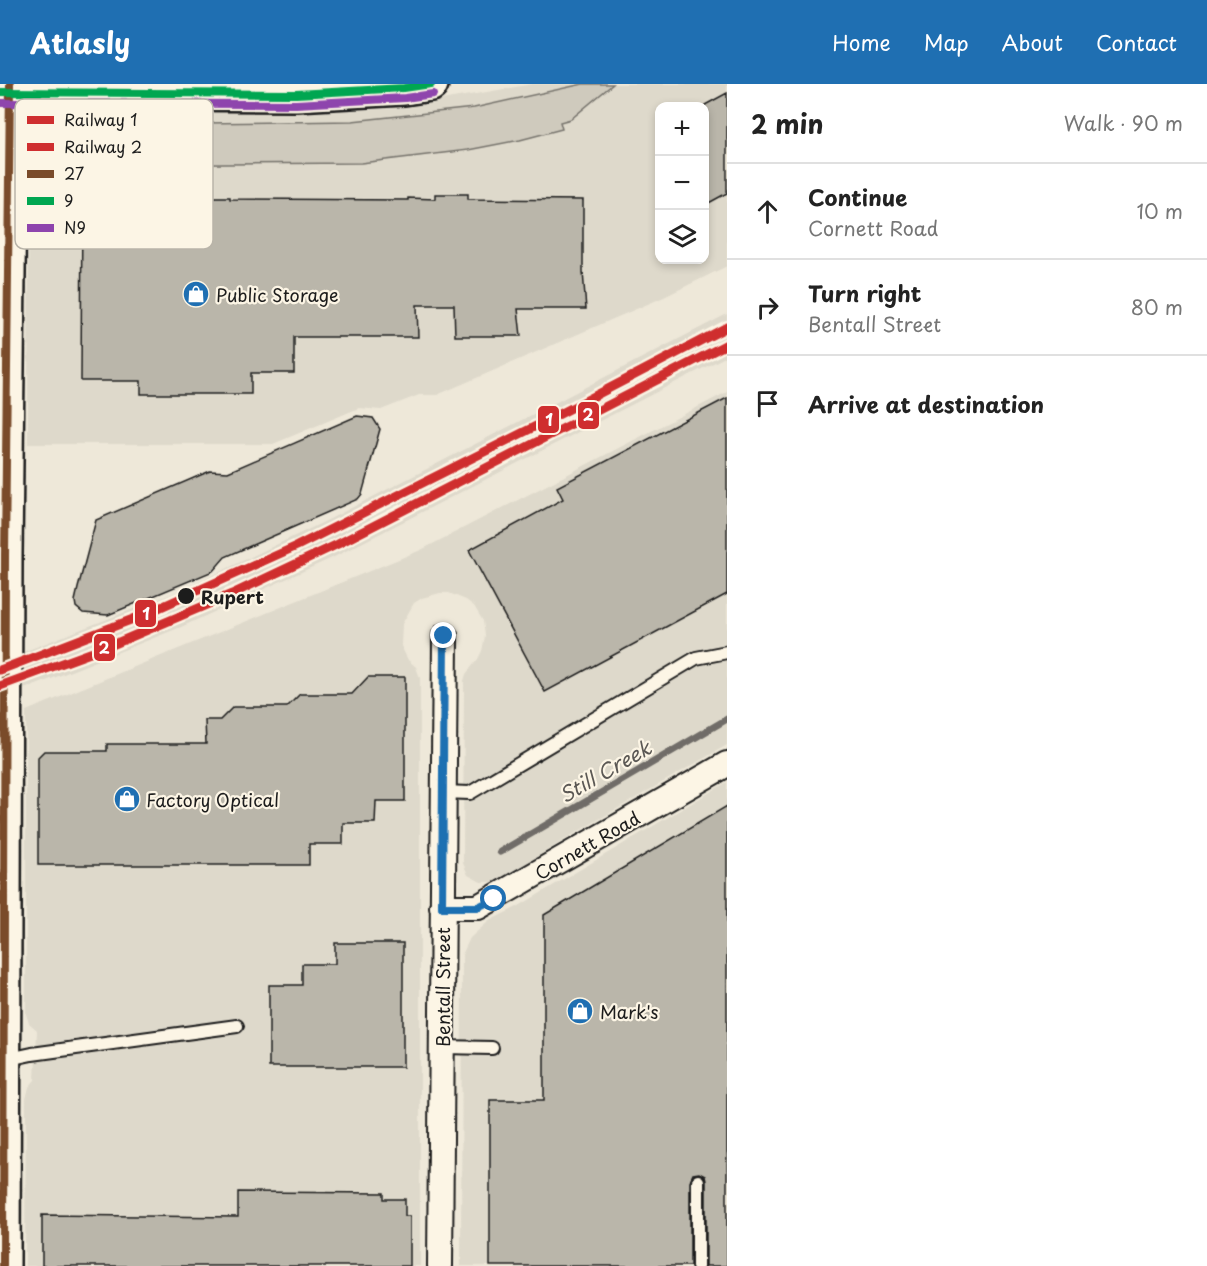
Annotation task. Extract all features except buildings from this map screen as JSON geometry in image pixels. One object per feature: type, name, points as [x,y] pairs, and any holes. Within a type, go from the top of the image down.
[{"type":"main road","points":[[3,1266],[7,89],[296,94],[404,88],[431,84]]},
{"type":"street","name":"Bentall Street","points":[[440,1266],[444,636]]},
{"type":"street","name":"Cornett Road","points":[[442,907],[478,907],[727,764]]},
{"type":"lane","points":[[443,792],[470,793],[696,658],[727,652]]},
{"type":"lane","points":[[2,1061],[32,1054],[237,1026]]},
{"type":"lane","points":[[441,1047],[492,1048]]},
{"type":"lane","points":[[698,1181],[698,1266]]},
{"type":"shaded area","points":[[533,84],[727,84],[727,266],[664,297],[437,395],[419,395],[381,410],[359,408],[273,444],[28,444],[29,249],[213,249],[213,111],[327,111],[430,102]]},
{"type":"shaded area","points":[[583,84],[613,84],[571,119],[560,122],[562,129],[520,140],[468,150],[361,163],[213,164],[213,123],[352,121],[474,108]]},
{"type":"shaded area","points":[[727,314],[727,356],[332,558],[181,627],[36,685],[0,696],[0,661],[182,590],[328,520]]},
{"type":"shaded area","points":[[727,392],[727,745],[508,875],[492,882],[481,882],[468,875],[463,863],[464,681],[466,674],[482,651],[485,636],[483,621],[474,606],[466,600],[449,593],[440,593],[414,603],[402,624],[401,646],[408,660],[416,667],[420,678],[420,1266],[25,1266],[26,1099],[29,1087],[35,1080],[37,1030],[29,1023],[26,1014],[26,711],[421,550]]},
{"type":"shaded area","points":[[727,782],[727,1266],[461,1266],[462,955],[470,938],[489,921],[519,906]]},
{"type":"waterway","name":"Still Creek","points":[[500,852],[727,719]]},
{"type":"rail line","name":"1","points":[[0,670],[141,616],[297,546],[727,327]]},
{"type":"rail line","name":"2","points":[[0,686],[112,645],[232,594],[338,544],[727,344]]},
{"type":"transit line","name":"27","points":[[3,1266],[5,556],[10,84]]},
{"type":"transit line","name":"9","points":[[0,92],[296,94],[404,88],[431,84]]},
{"type":"transit line","name":"N9","points":[[213,104],[296,104],[405,98],[433,94]]},
{"type":"transit line","name":"N9","points":[[0,103],[15,103]]},
{"type":"place","name":"Public Storage","points":[[196,294]]},
{"type":"place","name":"Rupert","points":[[186,596]]},
{"type":"place","name":"Factory Optical","points":[[127,799]]},
{"type":"place","name":"Mark's","points":[[580,1011]]},
{"type":"route","points":[[444,636],[442,907],[478,907],[494,899]]}]
